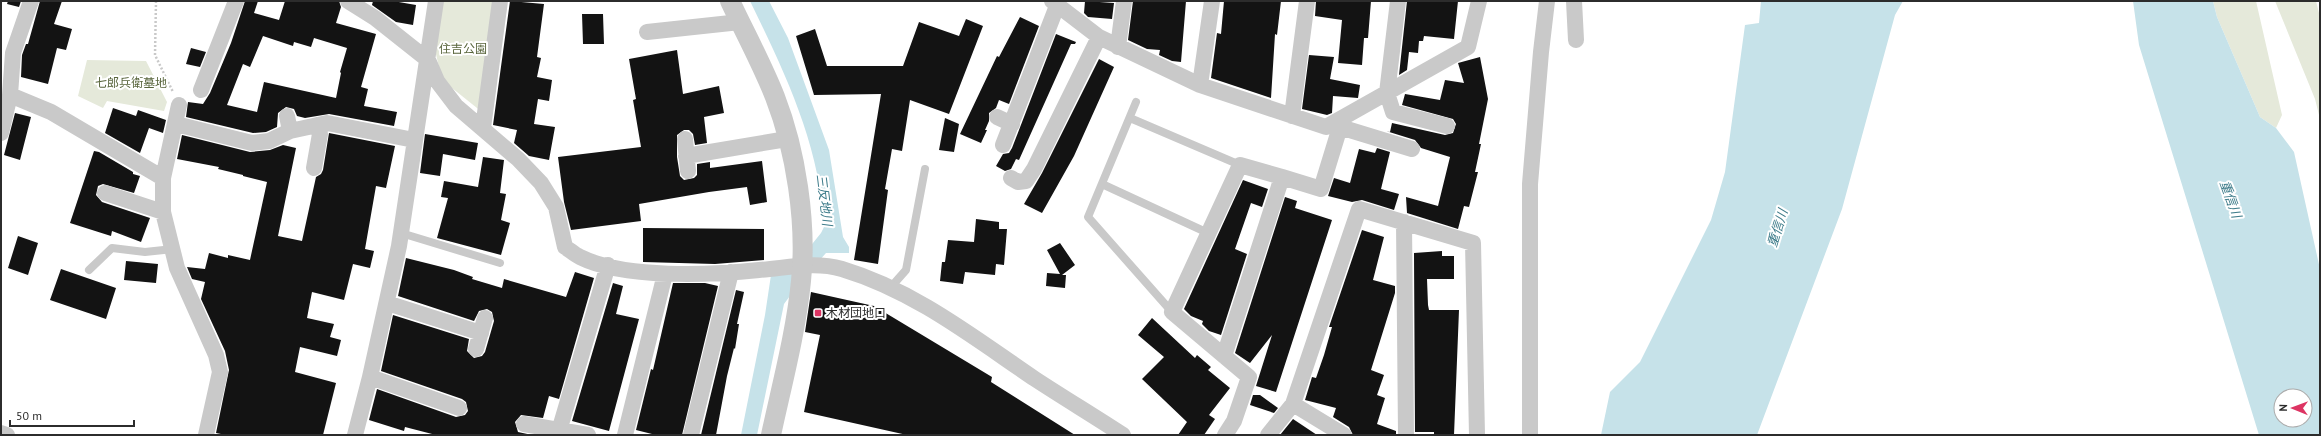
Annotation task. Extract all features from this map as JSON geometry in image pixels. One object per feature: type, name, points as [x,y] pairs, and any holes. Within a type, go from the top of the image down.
[{"type":"street","points":[[1,133],[10,95],[7,50],[32,1]]},
{"type":"street","points":[[201,90],[236,1]]},
{"type":"street","points":[[348,1],[375,18],[428,60],[437,81],[456,106],[483,128],[541,183],[556,207],[565,247],[580,257],[637,271],[665,274],[731,272],[802,266],[841,269],[891,287],[951,320],[1037,380],[1123,435]]},
{"type":"street","points":[[355,435],[387,303],[401,233],[436,1]]},
{"type":"street","points":[[483,128],[500,1]]},
{"type":"street","points":[[730,1],[775,98],[795,167],[802,214],[802,266],[799,295],[771,435]]},
{"type":"street","points":[[1118,47],[1124,1]]},
{"type":"street","points":[[1200,85],[1212,1]]},
{"type":"street","points":[[1292,116],[1307,1]]},
{"type":"street","points":[[1398,1],[1387,93],[1393,112],[1447,126]]},
{"type":"street","points":[[1003,144],[1012,124],[1055,4],[1099,37],[1200,85],[1326,127],[1338,124],[1387,93],[1468,47],[1479,1]]},
{"type":"street","points":[[1530,435],[1530,184],[1541,52],[1547,1]]},
{"type":"street","points":[[1574,1],[1576,40]]},
{"type":"street","points":[[647,32],[740,22]]},
{"type":"street","points":[[1010,178],[1018,182],[1026,181],[1034,170],[1099,37]]},
{"type":"street","points":[[10,95],[51,112],[163,178]]},
{"type":"street","points":[[179,105],[163,178],[163,212],[177,268],[216,355],[220,372],[206,435]]},
{"type":"street","points":[[997,117],[1012,124]]},
{"type":"street","points":[[176,124],[252,143],[269,141],[288,124],[317,125],[327,123],[414,140]]},
{"type":"street","points":[[1338,124],[1412,149]]},
{"type":"street","points":[[1225,435],[1234,422],[1249,377],[1172,312],[1240,166],[1321,189],[1338,124]]},
{"type":"street","points":[[314,168],[320,134],[317,125]]},
{"type":"street","points":[[685,139],[687,164],[787,139]]},
{"type":"street","points":[[1224,356],[1282,177]]},
{"type":"street","points":[[105,193],[163,212]]},
{"type":"street","points":[[1268,435],[1293,404],[1359,209],[1473,243],[1477,435]]},
{"type":"street","points":[[1404,222],[1406,435]]},
{"type":"street","points":[[559,431],[608,265]]},
{"type":"street","points":[[691,435],[731,272]]},
{"type":"street","points":[[626,435],[665,274]]},
{"type":"street","points":[[387,303],[483,325],[476,349]]},
{"type":"street","points":[[370,377],[458,408]]},
{"type":"street","points":[[1293,404],[1344,435]]},
{"type":"street","points":[[524,424],[588,435]]},
{"type":"street","points":[[1,433],[7,435]]},
{"type":"lane","points":[[1136,102],[1088,217],[1172,312]]},
{"type":"lane","points":[[1130,118],[1240,166]]},
{"type":"lane","points":[[891,287],[906,270],[925,169]]},
{"type":"lane","points":[[1102,184],[1208,234]]},
{"type":"lane","points":[[401,233],[500,263]]},
{"type":"lane","points":[[89,270],[112,248],[145,252],[173,249]]},
{"type":"path","points":[[156,1],[155,55],[179,105]]},
{"type":"green space","name":"住吉公園","points":[[442,1],[496,1],[482,112],[442,80],[435,50]]},
{"type":"green space","points":[[2213,1],[2256,1],[2282,115],[2276,128],[2260,117],[2217,17]]},
{"type":"green space","points":[[2275,1],[2316,1],[2320,17],[2320,119],[2315,99]]},
{"type":"green space","name":"七郎兵衛墓地","points":[[87,60],[146,61],[167,102],[164,111],[107,101],[103,108],[78,96]]},
{"type":"water","name":"三反地川","points":[[750,1],[769,1],[788,38],[829,150],[843,237],[849,247],[849,253],[826,253],[801,281],[784,304],[757,435],[741,435],[765,315],[771,275],[788,274],[821,233],[824,227],[816,167],[799,110],[776,55]]},
{"type":"water","name":"重信川","points":[[1761,1],[1903,1],[1895,15],[1842,209],[1757,435],[1601,435],[1610,392],[1640,362],[1711,220],[1725,172],[1745,25],[1759,23]]},
{"type":"water","name":"重信川","points":[[2133,1],[2213,1],[2217,17],[2260,117],[2276,128],[2294,152],[2320,269],[2320,435],[2259,435],[2139,45]]},
{"type":"building","points":[[8,1],[21,1],[19,7],[7,4]]},
{"type":"building","points":[[40,1],[62,1],[54,24],[72,29],[66,50],[57,48],[48,84],[21,77],[22,55],[26,44],[28,44]]},
{"type":"building","points":[[245,1],[258,1],[254,13],[279,20],[285,1],[339,1],[341,7],[336,23],[376,34],[361,87],[368,89],[364,106],[397,112],[394,126],[329,114],[305,118],[297,116],[294,109],[286,107],[278,113],[277,127],[266,132],[253,133],[186,117],[188,102],[203,104],[210,93],[231,43]],"holes":[[[263,36],[293,46],[294,42],[311,47],[314,38],[347,48],[340,72],[336,98],[264,82],[257,112],[227,105],[243,64],[250,67]]]},
{"type":"building","points":[[373,1],[393,1],[416,5],[413,25],[396,22],[372,5]]},
{"type":"building","points":[[510,1],[544,4],[537,57],[541,58],[537,77],[552,80],[549,101],[538,99],[534,124],[555,127],[549,160],[529,156],[514,143],[517,130],[493,125]]},
{"type":"building","points":[[1085,1],[1114,3],[1112,19],[1088,17],[1084,13]]},
{"type":"building","points":[[1133,1],[1186,1],[1181,62],[1172,61],[1159,55],[1160,50],[1147,49],[1128,40]]},
{"type":"building","points":[[1224,1],[1281,1],[1277,35],[1275,34],[1271,98],[1211,78],[1217,33],[1221,34]]},
{"type":"building","points":[[1316,1],[1371,1],[1368,38],[1364,38],[1362,65],[1338,63],[1342,20],[1315,16]]},
{"type":"building","points":[[1407,1],[1458,1],[1454,39],[1424,36],[1423,41],[1419,41],[1418,53],[1409,52],[1407,70],[1399,75]]},
{"type":"building","points":[[582,14],[603,14],[604,44],[583,44]]},
{"type":"building","points":[[1020,17],[1039,26],[1009,104],[999,100],[996,108],[989,113],[989,121],[985,130],[987,130],[981,143],[960,134],[997,56],[999,57]]},
{"type":"building","points":[[966,19],[983,26],[949,114],[910,100],[902,151],[892,149],[885,189],[888,190],[878,264],[854,260],[881,94],[814,95],[796,36],[815,29],[827,66],[903,66],[919,22],[959,36]]},
{"type":"building","points":[[1056,34],[1076,42],[1075,44],[1071,44],[1019,160],[1016,159],[1011,169],[1005,171],[996,166],[1003,154],[1009,153],[1012,148]]},
{"type":"building","points":[[191,48],[206,52],[200,67],[186,64]]},
{"type":"building","points":[[677,50],[683,94],[719,86],[724,113],[704,117],[707,143],[695,145],[693,134],[689,130],[684,130],[677,135],[677,157],[680,176],[684,180],[694,178],[697,175],[697,164],[710,162],[710,168],[762,161],[767,202],[750,205],[747,187],[709,192],[639,204],[641,221],[571,230],[564,202],[558,157],[641,147],[633,100],[636,99],[629,59]]},
{"type":"building","points":[[1309,55],[1334,57],[1330,79],[1360,85],[1358,98],[1333,96],[1332,113],[1327,115],[1302,109]]},
{"type":"building","points":[[1480,57],[1488,99],[1475,172],[1478,172],[1469,207],[1464,206],[1458,229],[1407,213],[1406,197],[1438,206],[1450,157],[1421,148],[1415,140],[1386,131],[1390,132],[1392,123],[1445,135],[1453,133],[1456,124],[1453,119],[1402,105],[1405,94],[1440,100],[1445,80],[1464,83],[1458,63]]},
{"type":"building","points":[[1099,59],[1114,67],[1074,156],[1042,213],[1024,204],[1042,173]]},
{"type":"building","points":[[113,108],[136,116],[138,110],[166,120],[163,133],[149,128],[140,153],[105,133]]},
{"type":"building","points":[[15,113],[31,117],[20,160],[4,155]]},
{"type":"building","points":[[945,118],[959,124],[954,152],[939,150]]},
{"type":"building","points":[[329,133],[395,146],[386,188],[376,186],[365,249],[374,251],[370,268],[353,264],[344,300],[312,292],[307,318],[334,324],[330,337],[341,340],[337,356],[300,347],[295,372],[336,383],[323,435],[226,435],[216,433],[229,370],[225,351],[201,299],[205,282],[192,279],[187,267],[205,269],[209,253],[228,258],[228,255],[250,260],[267,182],[218,169],[219,167],[177,159],[182,135],[250,152],[270,150],[283,145],[296,148],[278,236],[302,241],[316,177],[321,174],[323,170]]},
{"type":"building","points":[[425,134],[478,143],[475,160],[443,154],[440,176],[420,173]]},
{"type":"building","points":[[1377,148],[1390,152],[1381,189],[1399,194],[1394,210],[1362,200],[1352,202],[1328,196],[1334,178],[1350,183],[1359,149],[1375,153]]},
{"type":"building","points":[[94,151],[99,152],[133,172],[133,174],[140,176],[134,193],[103,184],[98,186],[96,195],[102,202],[150,218],[141,242],[112,231],[111,236],[70,223]]},
{"type":"building","points":[[483,157],[504,160],[500,193],[506,194],[501,220],[510,223],[501,255],[437,238],[448,198],[441,197],[444,181],[478,187]]},
{"type":"building","points":[[1243,180],[1268,189],[1262,207],[1251,203],[1235,249],[1247,254],[1221,335],[1209,331],[1202,324],[1203,321],[1191,316],[1184,309]]},
{"type":"building","points":[[1285,197],[1297,201],[1295,208],[1332,220],[1276,392],[1256,386],[1272,335],[1250,363],[1235,353]]},
{"type":"building","points":[[976,219],[999,222],[999,229],[1007,229],[1004,265],[996,264],[995,275],[965,272],[963,284],[940,281],[942,262],[945,262],[948,240],[974,242]]},
{"type":"building","points":[[643,228],[764,229],[764,260],[715,264],[643,262]]},
{"type":"building","points":[[1362,230],[1384,237],[1373,280],[1395,286],[1395,293],[1371,370],[1384,375],[1377,395],[1385,398],[1377,424],[1396,431],[1396,435],[1353,435],[1349,427],[1333,417],[1336,408],[1305,400],[1312,377],[1316,378],[1324,355],[1332,327],[1329,327]]},
{"type":"building","points":[[18,236],[38,243],[28,275],[8,268]]},
{"type":"building","points":[[1060,243],[1075,265],[1062,275],[1066,275],[1065,288],[1046,286],[1047,273],[1060,274],[1047,250]]},
{"type":"building","points":[[1442,251],[1442,256],[1454,256],[1454,279],[1427,279],[1428,305],[1429,310],[1459,310],[1454,435],[1434,435],[1434,432],[1415,432],[1414,253]]},
{"type":"building","points":[[406,258],[454,270],[473,277],[472,279],[502,288],[504,279],[566,297],[575,272],[594,278],[559,399],[549,396],[543,418],[521,415],[515,422],[518,432],[532,435],[436,435],[405,427],[404,431],[369,420],[377,389],[456,417],[465,415],[468,411],[466,402],[462,399],[381,371],[393,315],[469,339],[467,351],[474,358],[482,356],[485,352],[494,321],[492,312],[487,309],[479,311],[474,321],[398,296]]},
{"type":"building","points":[[126,261],[158,264],[156,283],[124,280]]},
{"type":"building","points":[[61,269],[116,288],[106,319],[50,300]]},
{"type":"building","points":[[613,283],[623,286],[616,314],[639,319],[609,431],[572,421]]},
{"type":"building","points":[[673,283],[705,283],[718,286],[682,435],[656,435],[636,430],[651,369],[653,370]]},
{"type":"building","points":[[736,290],[744,292],[737,324],[739,324],[735,349],[734,348],[727,376],[716,435],[701,435]]},
{"type":"building","points":[[811,292],[874,306],[992,377],[991,382],[1075,435],[907,435],[804,412],[820,335],[805,332]]},
{"type":"building","points":[[1152,318],[1195,358],[1197,355],[1211,367],[1208,370],[1230,388],[1209,415],[1215,419],[1204,435],[1178,435],[1187,422],[1142,379],[1164,357],[1138,335]]},
{"type":"building","points":[[1253,395],[1260,395],[1278,408],[1274,413],[1250,405]]},
{"type":"building","points":[[1293,419],[1317,435],[1280,435]]},
{"type":"place","name":"木材団地口","points":[[818,313]]}]
